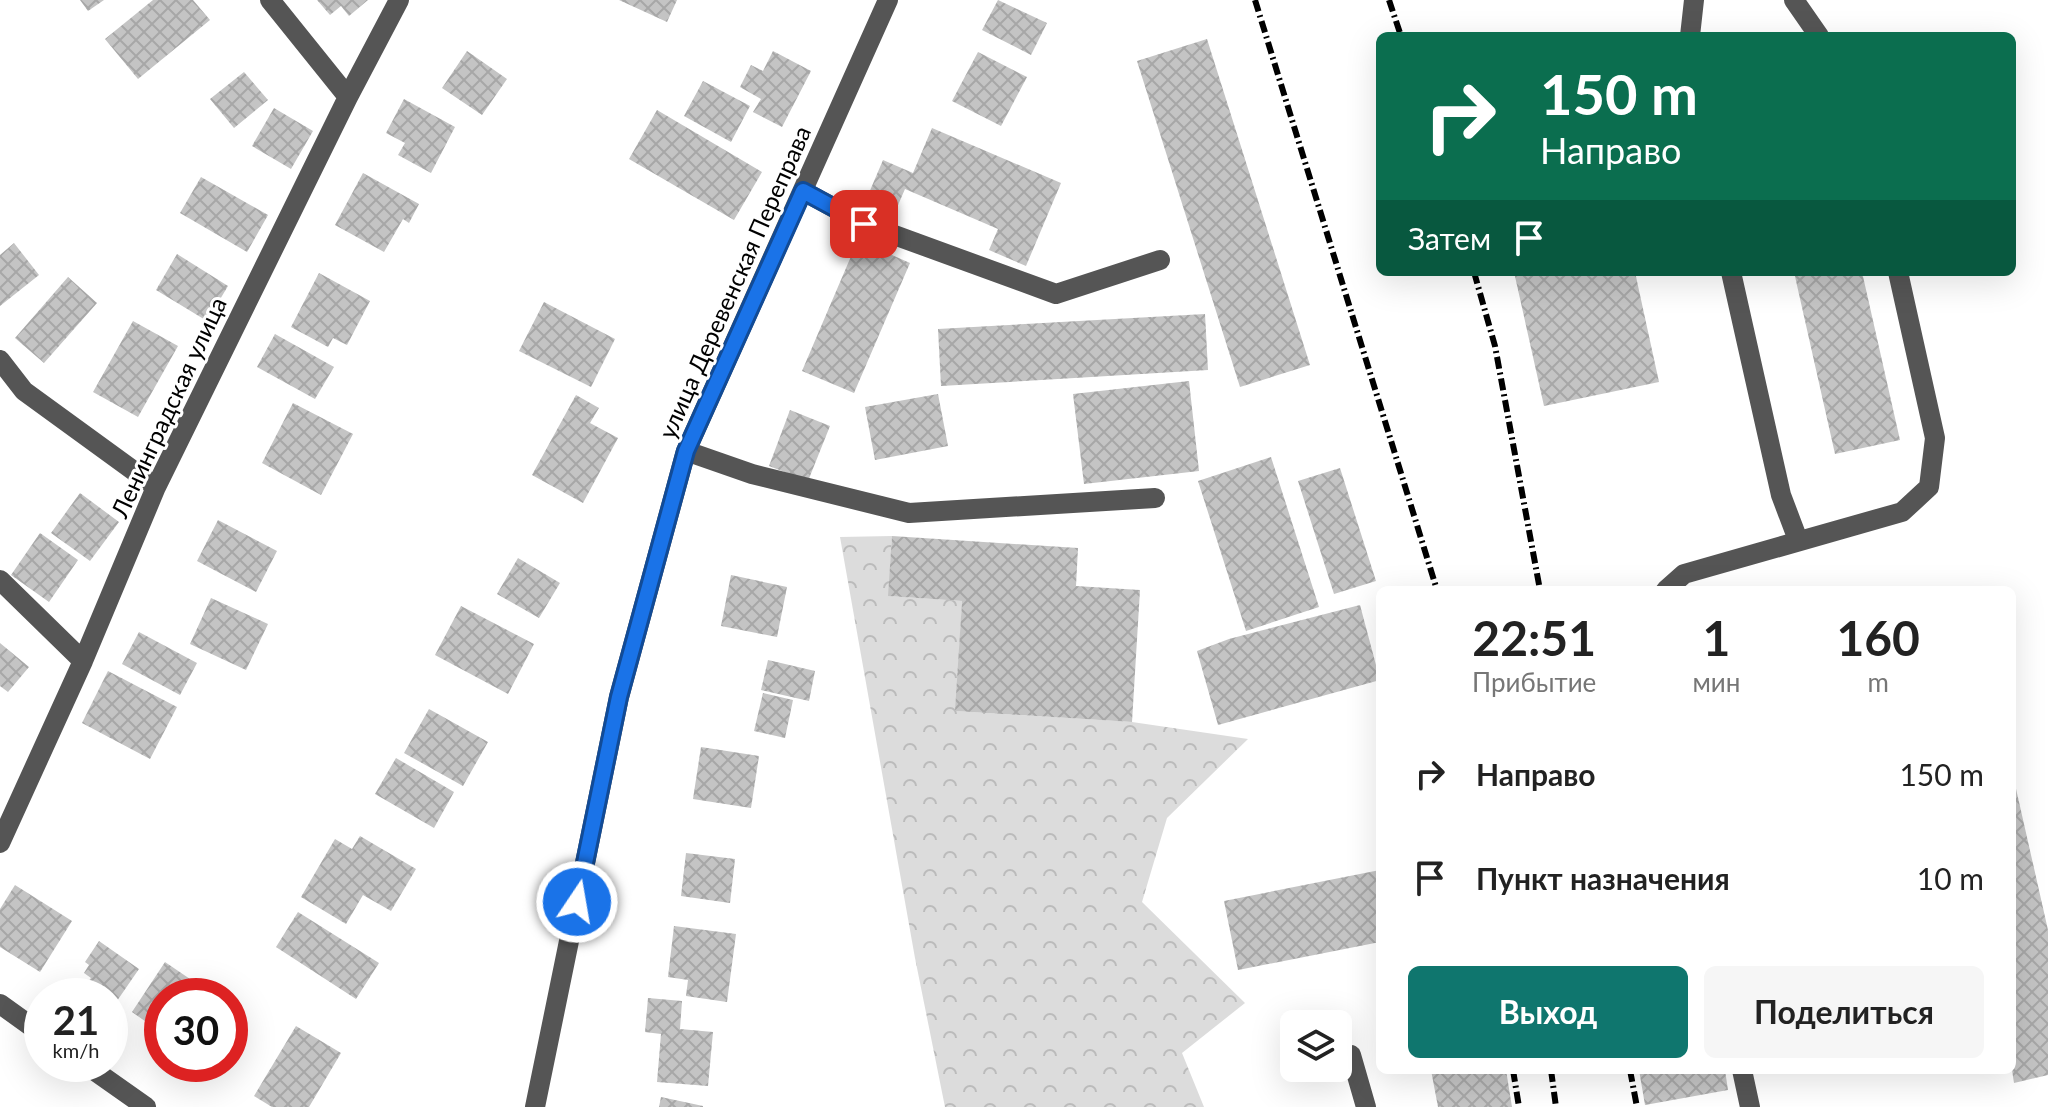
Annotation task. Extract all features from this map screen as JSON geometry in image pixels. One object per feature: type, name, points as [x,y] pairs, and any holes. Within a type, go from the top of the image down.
[{"type":"street","points":[[270,0],[348,97]]},
{"type":"street","name":"Ленинградская улица","points":[[0,843],[83,661],[156,487],[399,0]]},
{"type":"street","name":"улица Деревенская Переправа","points":[[535,1107],[619,697],[686,451],[888,0]]},
{"type":"street","points":[[1690,32],[1694,0]]},
{"type":"street","points":[[1794,0],[1816,32]]},
{"type":"street","points":[[803,191],[864,224],[1056,294],[1160,260]]},
{"type":"street","points":[[1732,276],[1781,495],[1798,540]]},
{"type":"street","points":[[1670,586],[1684,574],[1902,512],[1929,487],[1935,438],[1899,276]]},
{"type":"street","points":[[0,360],[24,391],[156,487]]},
{"type":"street","points":[[686,451],[752,474],[909,513],[1155,498]]},
{"type":"street","points":[[0,580],[83,661]]},
{"type":"street","points":[[0,1004],[24,1021]]},
{"type":"street","points":[[1352,1058],[1366,1107]]},
{"type":"street","points":[[1743,1074],[1750,1107]]},
{"type":"street","points":[[111,1082],[146,1107]]},
{"type":"green space","points":[[892,536],[889,596],[962,601],[956,711],[1132,722],[1248,739],[1167,818],[1142,902],[1245,1003],[1182,1053],[1204,1107],[945,1107],[915,958],[840,537]]},
{"type":"building","points":[[80,0],[104,0],[88,11]]},
{"type":"building","points":[[153,0],[193,0],[210,20],[138,79],[105,39]]},
{"type":"building","points":[[317,0],[368,0],[349,16],[341,6],[330,15]]},
{"type":"building","points":[[619,0],[677,0],[667,22]]},
{"type":"building","points":[[998,0],[1047,23],[1031,55],[982,30]]},
{"type":"building","points":[[1207,39],[1310,365],[1240,387],[1137,61]]},
{"type":"building","points":[[467,51],[507,79],[482,115],[442,88]]},
{"type":"building","points":[[773,51],[811,71],[782,127],[753,112],[761,99],[740,87],[751,65],[763,71]]},
{"type":"building","points":[[978,52],[1027,77],[1001,126],[952,101]]},
{"type":"building","points":[[244,72],[268,100],[234,128],[210,99]]},
{"type":"building","points":[[703,81],[750,106],[731,142],[684,116]]},
{"type":"building","points":[[404,99],[455,127],[431,173],[398,155],[405,143],[386,133]]},
{"type":"building","points":[[274,108],[313,131],[291,169],[252,146]]},
{"type":"building","points":[[657,110],[762,172],[734,220],[629,159]]},
{"type":"building","points":[[932,128],[1061,183],[1026,266],[989,250],[998,229],[905,189],[892,219],[863,207],[883,160],[913,173]]},
{"type":"building","points":[[363,173],[419,204],[409,223],[403,219],[384,252],[335,225]]},
{"type":"building","points":[[201,177],[268,215],[247,252],[180,213]]},
{"type":"building","points":[[858,240],[910,263],[854,393],[802,371]]},
{"type":"building","points":[[14,243],[39,275],[0,306],[0,255]]},
{"type":"building","points":[[177,254],[228,286],[207,321],[156,290]]},
{"type":"building","points":[[319,273],[370,301],[347,345],[333,338],[328,347],[291,327]]},
{"type":"building","points":[[1515,276],[1636,276],[1659,382],[1544,406]]},
{"type":"building","points":[[1795,276],[1863,276],[1900,440],[1835,454]]},
{"type":"building","points":[[68,277],[97,303],[44,363],[15,338]]},
{"type":"building","points":[[544,302],[615,339],[591,387],[519,351]]},
{"type":"building","points":[[1205,314],[1208,370],[941,386],[938,329]]},
{"type":"building","points":[[133,321],[178,346],[138,417],[93,392]]},
{"type":"building","points":[[275,334],[334,367],[315,399],[257,367]]},
{"type":"building","points":[[1189,381],[1199,471],[1084,484],[1073,394]]},
{"type":"building","points":[[938,394],[948,446],[875,460],[865,407]]},
{"type":"building","points":[[576,395],[599,408],[590,423],[618,438],[583,503],[532,475]]},
{"type":"building","points":[[293,403],[353,434],[321,495],[262,463]]},
{"type":"building","points":[[790,410],[830,426],[808,481],[769,466]]},
{"type":"building","points":[[1271,457],[1319,607],[1246,631],[1198,481]]},
{"type":"building","points":[[1340,468],[1376,581],[1334,594],[1298,481]]},
{"type":"building","points":[[80,493],[119,522],[90,561],[51,533]]},
{"type":"building","points":[[218,520],[277,551],[256,592],[197,561]]},
{"type":"building","points":[[40,533],[78,560],[49,602],[11,575]]},
{"type":"building","points":[[892,536],[1078,548],[1076,586],[1140,590],[1132,722],[955,711],[962,601],[888,596]]},
{"type":"building","points":[[518,558],[560,583],[539,618],[497,594]]},
{"type":"building","points":[[731,575],[787,587],[777,637],[721,626]]},
{"type":"building","points":[[211,598],[268,624],[246,670],[190,644]]},
{"type":"building","points":[[1360,605],[1376,665],[1376,681],[1218,725],[1197,651],[1229,639]]},
{"type":"building","points":[[461,606],[534,644],[508,694],[435,655]]},
{"type":"building","points":[[139,632],[197,663],[180,695],[122,664]]},
{"type":"building","points":[[0,643],[29,667],[8,692],[0,686]]},
{"type":"building","points":[[768,660],[815,671],[809,701],[761,690]]},
{"type":"building","points":[[108,671],[177,707],[150,759],[82,723]]},
{"type":"building","points":[[763,693],[793,700],[785,738],[754,731]]},
{"type":"building","points":[[429,709],[488,742],[463,786],[404,753]]},
{"type":"building","points":[[701,747],[759,756],[751,808],[693,799]]},
{"type":"building","points":[[396,758],[454,792],[434,828],[375,794]]},
{"type":"building","points":[[2016,789],[2048,930],[2048,1075],[2014,1083]]},
{"type":"building","points":[[360,836],[416,869],[391,911],[363,895],[346,924],[301,897],[335,839],[352,849]]},
{"type":"building","points":[[686,853],[735,859],[730,903],[681,896]]},
{"type":"building","points":[[1376,871],[1376,943],[1238,970],[1224,901]]},
{"type":"building","points":[[15,885],[72,921],[40,972],[0,947],[0,909]]},
{"type":"building","points":[[298,912],[379,963],[356,999],[276,947]]},
{"type":"building","points":[[674,926],[736,934],[727,1002],[686,996],[688,980],[668,977]]},
{"type":"building","points":[[99,941],[139,969],[128,985],[128,978],[91,978],[84,973],[89,965],[85,962]]},
{"type":"building","points":[[165,962],[189,978],[154,978]]},
{"type":"building","points":[[144,994],[144,1020],[132,1012]]},
{"type":"building","points":[[648,998],[682,1001],[680,1029],[713,1032],[708,1086],[657,1082],[661,1034],[645,1032]]},
{"type":"building","points":[[296,1026],[341,1053],[309,1107],[272,1107],[254,1096]]},
{"type":"building","points":[[1432,1074],[1507,1074],[1512,1107],[1438,1107]]},
{"type":"building","points":[[1640,1074],[1726,1074],[1728,1090],[1645,1105]]},
{"type":"building","points":[[661,1097],[703,1106],[703,1107],[659,1107]]},
{"type":"railway","points":[[1255,0],[1436,586]]},
{"type":"railway","points":[[1389,0],[1400,32]]},
{"type":"railway","points":[[1475,276],[1495,346],[1539,586]]},
{"type":"railway","points":[[1514,1074],[1519,1107]]},
{"type":"railway","points":[[1552,1074],[1556,1107]]},
{"type":"railway","points":[[1631,1074],[1637,1107]]},
{"type":"route","points":[[577,902],[619,697],[686,451],[803,191],[864,224]]}]
